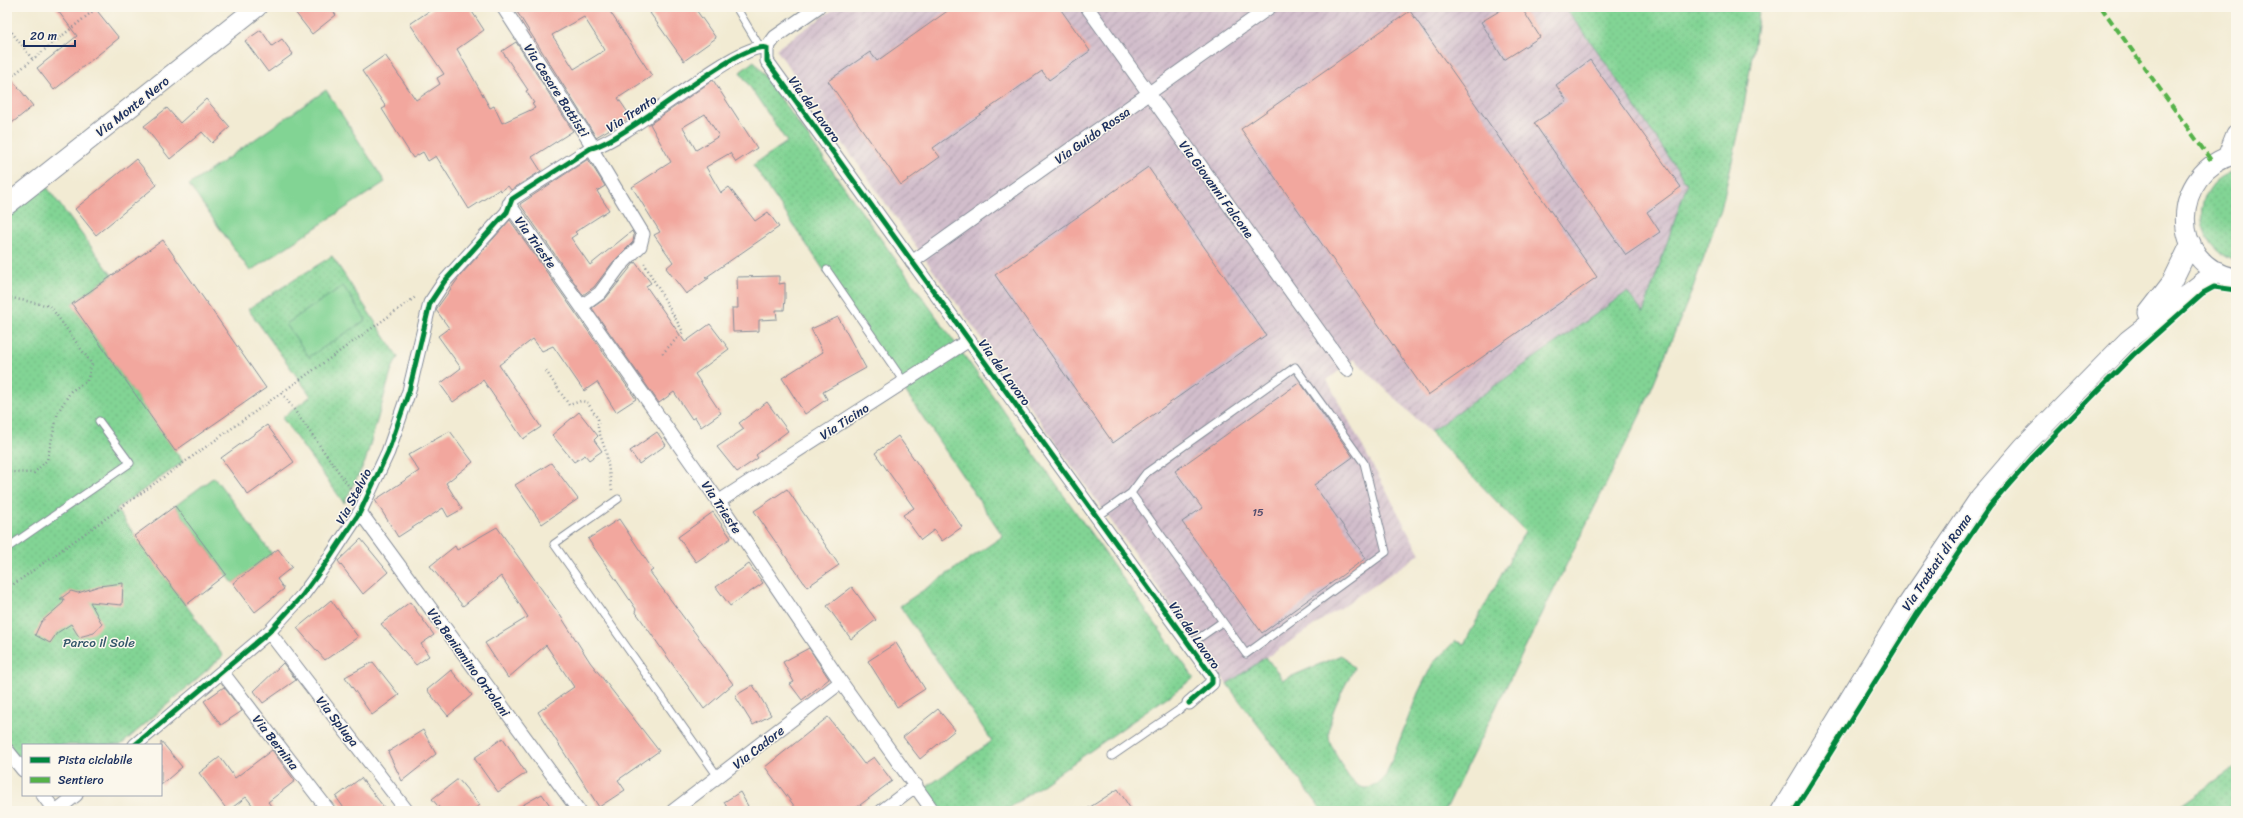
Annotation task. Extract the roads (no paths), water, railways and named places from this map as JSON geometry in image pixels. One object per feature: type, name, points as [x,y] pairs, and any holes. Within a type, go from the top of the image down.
[{"type":"main road","name":"Via Monte Nero","points":[[7,205],[257,7]]},
{"type":"main road","points":[[2236,134],[2231,156],[2214,163],[2200,175],[2190,190],[2185,213],[2185,225],[2190,242],[2206,263],[2216,271],[2236,278]]},
{"type":"main road","name":"Via Trattati di Roma","points":[[1781,811],[1903,611],[1980,497],[2023,447],[2128,340],[2172,282],[2190,242]]},
{"type":"main road","name":"Via Trattati di Roma","points":[[2128,340],[2216,271]]},
{"type":"street","name":"Via Cesare Battisti","points":[[503,7],[590,142],[591,148],[643,234],[642,242],[635,252],[619,267],[600,293],[582,306]]},
{"type":"street","name":"Via Trento","points":[[509,204],[514,197],[591,148],[606,142],[740,54],[763,47],[818,7]]},
{"type":"street","name":"Via Giovanni Falcone","points":[[1087,7],[1347,370]]},
{"type":"street","name":"Via Guido Rossa","points":[[912,262],[1270,7]]},
{"type":"street","name":"Via del Lavoro","points":[[763,47],[767,61],[1212,676],[1212,683],[1189,703]]},
{"type":"street","name":"Via Trieste","points":[[509,204],[582,306],[841,682],[916,785],[933,811]]},
{"type":"street","name":"Via Stelvio","points":[[136,744],[269,632],[302,596],[360,512],[388,452],[409,391],[430,303],[444,282],[507,212],[509,204]]},
{"type":"street","name":"Via Ticino","points":[[718,502],[969,340]]},
{"type":"street","name":"Via Beniamino Ortolani","points":[[360,512],[579,811]]},
{"type":"street","name":"Via Spluga","points":[[269,632],[407,811]]},
{"type":"street","name":"Via Bernina","points":[[222,672],[330,811]]},
{"type":"street","name":"Via Cadore","points":[[673,811],[719,778],[841,682]]},
{"type":"street","points":[[7,750],[22,769]]},
{"type":"street","points":[[882,811],[916,785]]},
{"type":"street","points":[[44,796],[56,811],[75,796]]},
{"type":"lane","points":[[736,7],[763,47]]},
{"type":"lane","points":[[827,270],[904,382]]},
{"type":"lane","points":[[1097,517],[1131,493],[1146,473],[1295,367],[1364,463],[1386,552],[1246,654],[1131,493]]},
{"type":"lane","points":[[7,548],[130,463],[99,421]]},
{"type":"lane","points":[[618,499],[554,544],[719,778]]},
{"type":"lane","points":[[1190,644],[1222,622]]},
{"type":"lane","points":[[1112,756],[1189,703]]},
{"type":"park label","name":"Parco il Sole","points":[[99,642]]}]
